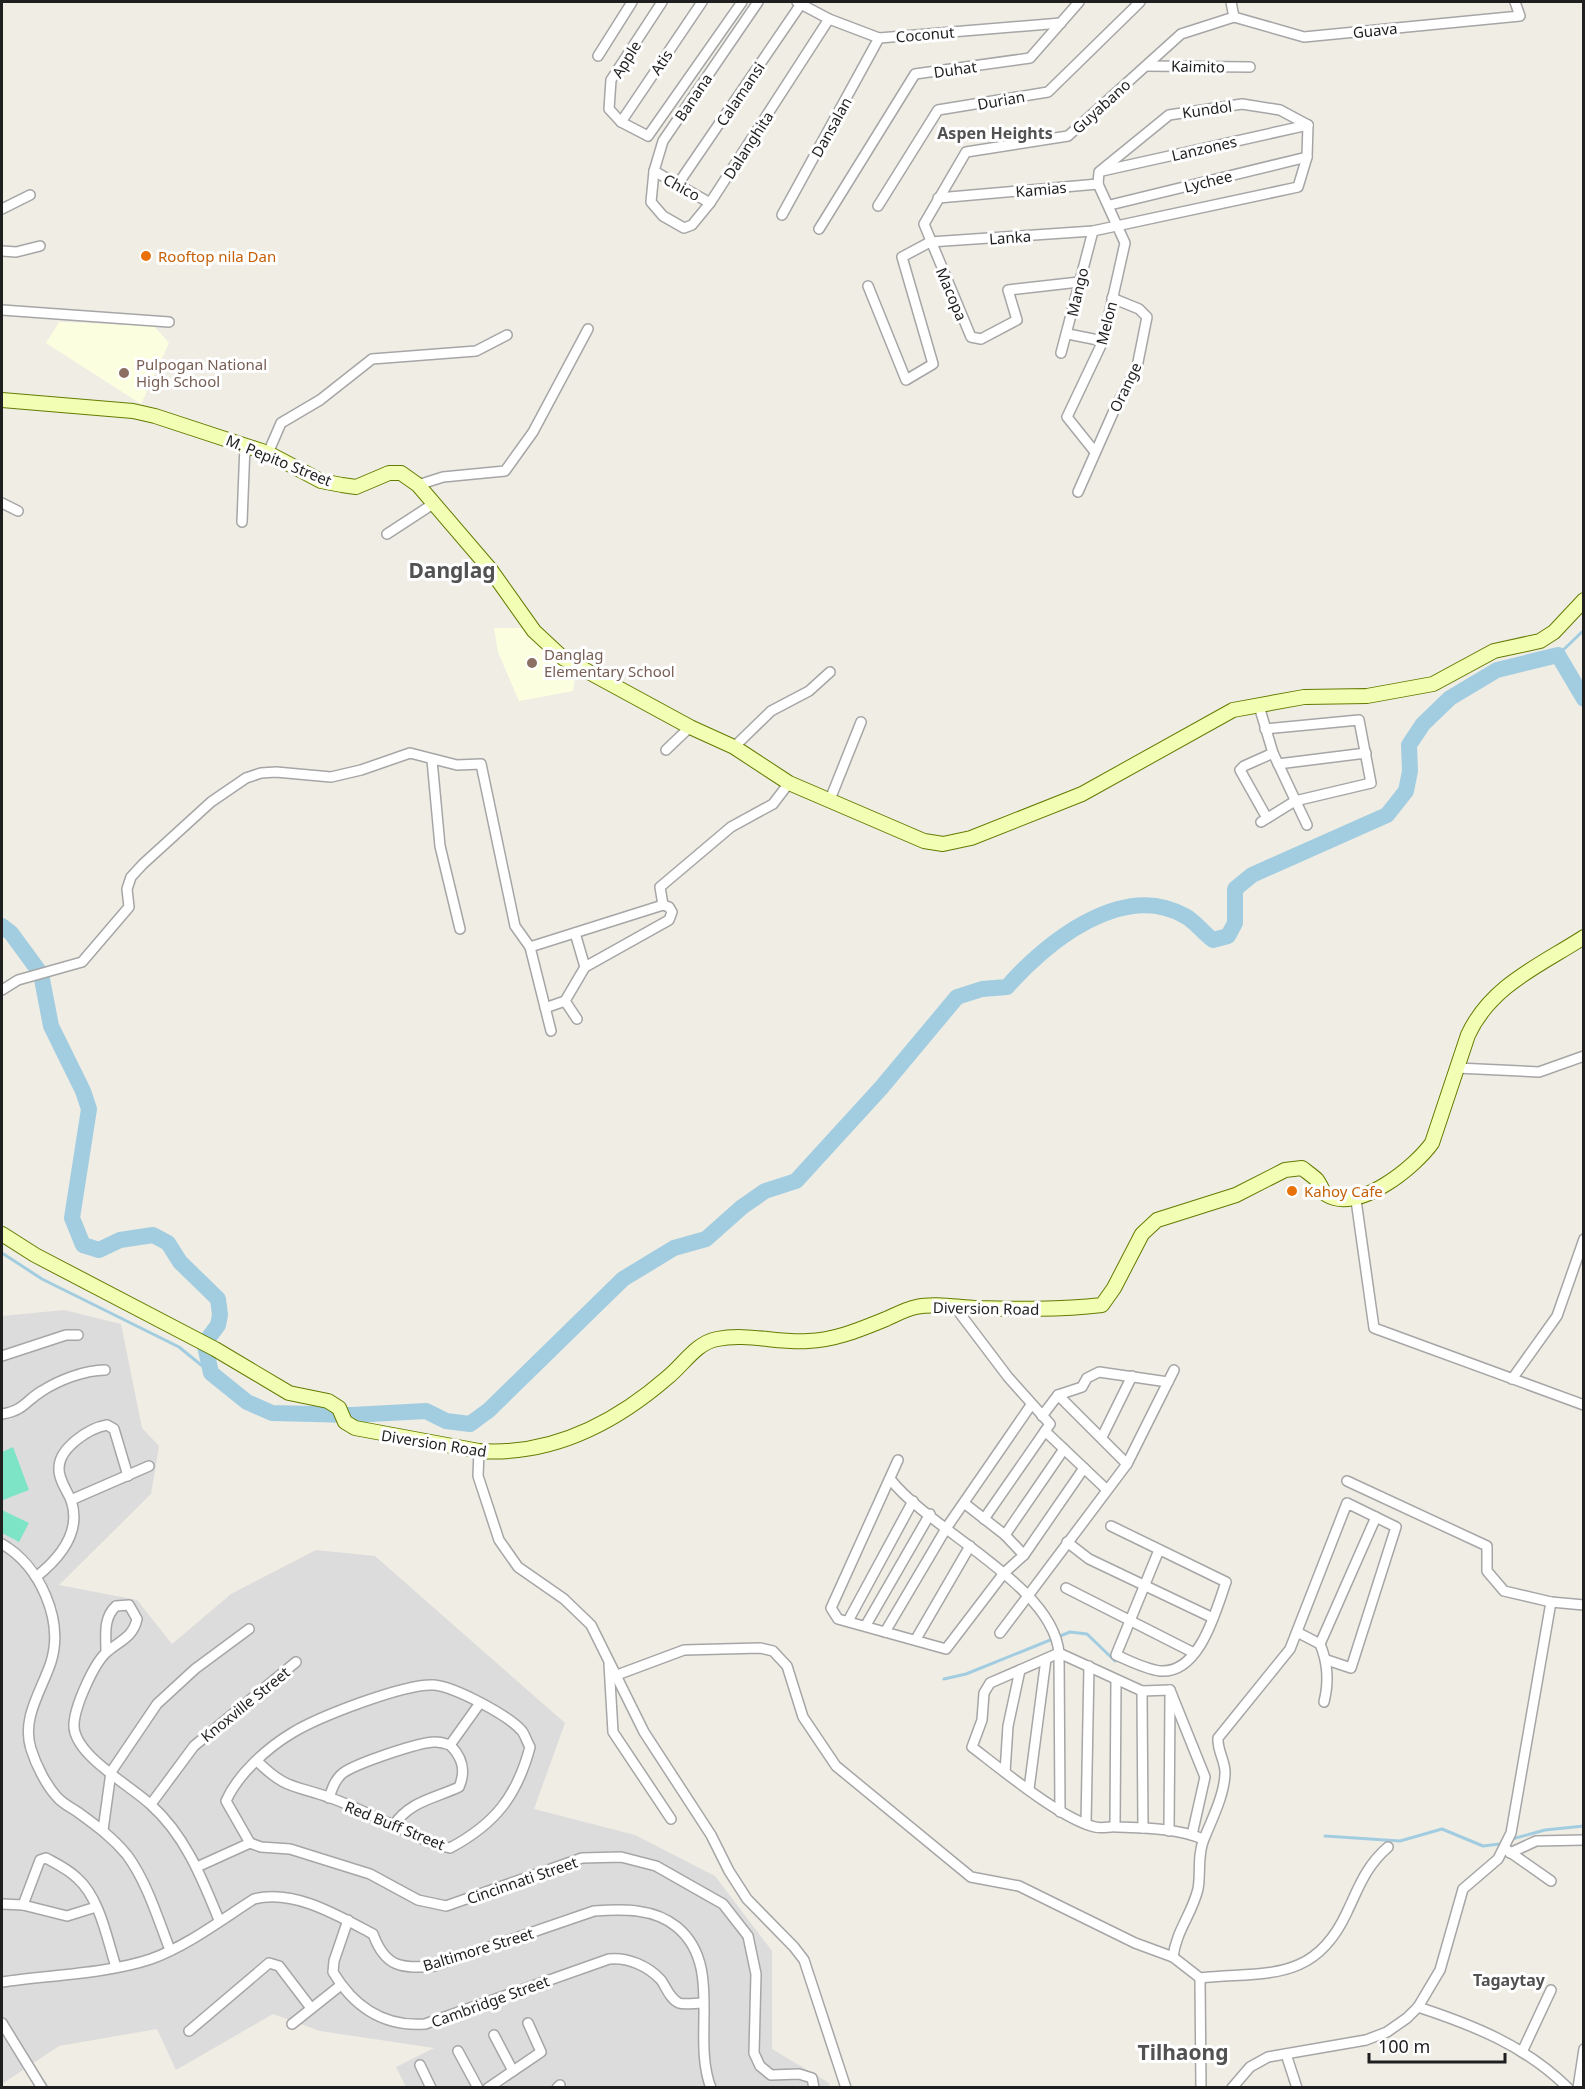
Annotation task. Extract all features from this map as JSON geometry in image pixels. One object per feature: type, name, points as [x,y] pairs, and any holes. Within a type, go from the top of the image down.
[{"type":"street","points":[[598,56],[632,2]]},
{"type":"street","name":"Apple","points":[[621,122],[609,109],[611,80],[662,2]]},
{"type":"street","name":"Atis","points":[[621,122],[702,2]]},
{"type":"street","points":[[621,122],[648,136],[742,2]]},
{"type":"street","name":"Banana","points":[[651,202],[654,171],[663,141],[758,2]]},
{"type":"street","name":"Duhat","points":[[819,229],[915,74],[1030,58],[1079,2]]},
{"type":"street","name":"Durian","points":[[878,206],[938,110],[1048,92],[1140,2]]},
{"type":"street","points":[[1231,2],[1234,17]]},
{"type":"street","name":"Guava","points":[[1234,17],[1304,37],[1520,16],[1515,2]]},
{"type":"street","name":"Coconut","points":[[799,3],[829,19],[879,38],[1061,23]]},
{"type":"street","name":"Calamansi","points":[[678,184],[799,3]]},
{"type":"street","name":"Guyabano","points":[[930,242],[924,224],[966,152],[1068,136],[1181,34],[1234,17]]},
{"type":"street","name":"Dalanghita","points":[[651,202],[663,216],[684,228],[692,225],[711,203],[829,19]]},
{"type":"street","name":"Dansalan","points":[[782,215],[879,38]]},
{"type":"street","name":"Kaimito","points":[[1146,66],[1251,67]]},
{"type":"street","name":"Kundol","points":[[1099,172],[1169,115],[1242,104],[1280,110],[1308,125]]},
{"type":"street","name":"Lanka","points":[[868,286],[906,380],[933,364],[902,257],[930,242],[1093,231],[1298,187],[1307,157],[1308,125]]},
{"type":"street","name":"Lanzones","points":[[1099,172],[1308,125]]},
{"type":"street","name":"Lychee","points":[[1110,205],[1307,157]]},
{"type":"street","name":"Chico","points":[[654,171],[711,203]]},
{"type":"street","points":[[1099,172],[1098,184],[1110,205],[1117,225]]},
{"type":"street","name":"Kamias","points":[[938,198],[1098,184]]},
{"type":"street","points":[[2,208],[30,195]]},
{"type":"street","name":"Melon","points":[[1095,452],[1067,417],[1103,341],[1125,243],[1117,225]]},
{"type":"street","name":"Mango","points":[[1061,353],[1068,334],[1093,231]]},
{"type":"street","name":"Macopa","points":[[930,242],[971,338],[981,339],[1017,320],[1008,290],[1079,282]]},
{"type":"street","points":[[2,251],[16,252],[40,246]]},
{"type":"street","name":"Orange","points":[[1078,492],[1137,367],[1146,326],[1147,317],[1139,309],[1112,298]]},
{"type":"street","points":[[2,310],[169,322]]},
{"type":"street","points":[[387,534],[443,477],[505,471],[533,432],[588,329]]},
{"type":"street","points":[[1068,334],[1103,341]]},
{"type":"street","points":[[268,453],[281,423],[320,400],[372,359],[476,351],[507,335]]},
{"type":"street","name":"M. Pepito Street","points":[[2,400],[133,411],[268,453],[321,481],[357,487],[389,473],[401,473],[425,494],[490,569],[547,645],[563,658],[690,727],[734,747],[789,783],[924,841],[943,844],[971,838],[1094,788],[1233,710],[1304,697],[1367,696],[1433,684],[1494,651],[1540,641],[1554,632],[1584,600]]},
{"type":"street","points":[[242,522],[245,445]]},
{"type":"street","points":[[2,503],[18,511]]},
{"type":"street","points":[[734,747],[771,711],[809,691],[830,672]]},
{"type":"street","points":[[1259,706],[1273,753],[1306,825]]},
{"type":"street","points":[[1265,729],[1359,720],[1371,783],[1295,801],[1264,820],[1240,770],[1273,753]]},
{"type":"street","points":[[829,802],[861,722]]},
{"type":"street","points":[[666,750],[690,727]]},
{"type":"street","points":[[2,990],[9,984],[32,976],[75,965],[91,955],[129,907],[127,889],[136,871],[184,825],[246,778],[261,773],[276,772],[331,777],[361,771],[410,753],[457,765],[481,764],[515,926],[530,947],[551,1030]]},
{"type":"street","points":[[1278,764],[1366,753]]},
{"type":"street","points":[[432,760],[440,846],[460,929]]},
{"type":"street","points":[[663,905],[660,887],[731,827],[772,804],[789,783]]},
{"type":"street","points":[[530,947],[663,905],[669,907],[672,912],[669,920],[585,968],[565,1001],[545,1008]]},
{"type":"street","points":[[575,933],[585,968]]},
{"type":"street","points":[[1584,937],[1535,965],[1506,987],[1474,1023],[1456,1068],[1438,1130],[1423,1155],[1396,1177],[1356,1200],[1374,1328],[1584,1406]]},
{"type":"street","points":[[565,1001],[577,1019]]},
{"type":"street","points":[[1456,1068],[1539,1072],[1584,1056]]},
{"type":"street","name":"Diversion Road","points":[[2,1234],[35,1255],[215,1349],[289,1393],[328,1401],[355,1428],[384,1435],[500,1453],[533,1449],[574,1439],[612,1420],[650,1393],[680,1367],[698,1347],[716,1339],[751,1337],[809,1341],[838,1337],[915,1307],[1034,1310],[1102,1305],[1114,1288],[1142,1234],[1157,1220],[1236,1195],[1285,1170],[1302,1168],[1317,1180],[1325,1194],[1340,1200],[1356,1200]]},
{"type":"street","points":[[1512,1379],[1557,1316],[1584,1239]]},
{"type":"street","points":[[955,1307],[1031,1405],[1050,1424],[984,1519]]},
{"type":"street","points":[[2,1356],[66,1335],[78,1335]]},
{"type":"street","points":[[2,1414],[26,1406],[40,1391],[61,1381],[91,1370],[105,1370]]},
{"type":"street","points":[[1000,1633],[1127,1464],[1174,1370]]},
{"type":"street","points":[[1042,1416],[1058,1395],[1082,1387],[1087,1378],[1099,1372],[1168,1382]]},
{"type":"street","points":[[1102,1437],[1132,1376]]},
{"type":"street","points":[[1058,1395],[1127,1464]]},
{"type":"street","points":[[885,1632],[947,1527],[1031,1405]]},
{"type":"street","points":[[36,1577],[52,1565],[74,1532],[76,1514],[59,1468],[63,1455],[81,1437],[96,1427],[107,1425],[114,1429],[128,1476]]},
{"type":"street","points":[[1045,1431],[1106,1489]]},
{"type":"street","points":[[1005,1535],[1064,1449]]},
{"type":"street","points":[[479,1451],[478,1476],[499,1540],[518,1567],[564,1599],[591,1625],[644,1732],[711,1835],[747,1899],[804,1960],[846,2088]]},
{"type":"street","points":[[898,1460],[891,1480],[831,1608],[838,1618],[946,1649],[1004,1573],[1024,1555],[1084,1468]]},
{"type":"street","points":[[71,1500],[149,1466]]},
{"type":"street","points":[[891,1480],[913,1501],[1004,1573],[1049,1619],[1057,1637],[1059,1653],[1060,1812]]},
{"type":"street","points":[[1347,1481],[1487,1546],[1487,1570],[1504,1591],[1551,1602],[1584,1605]]},
{"type":"street","points":[[1320,1644],[1379,1497]]},
{"type":"street","points":[[848,1621],[913,1501]]},
{"type":"street","points":[[964,1503],[1005,1535],[1024,1555]]},
{"type":"street","points":[[1173,1957],[1175,1940],[1190,1911],[1198,1888],[1203,1839],[1211,1827],[1226,1772],[1218,1748],[1218,1738],[1290,1649],[1347,1503],[1396,1527],[1351,1668],[1327,1660]]},
{"type":"street","points":[[866,1625],[930,1514]]},
{"type":"street","points":[[1111,1526],[1226,1582],[1204,1640],[1179,1667],[1162,1671],[1140,1666],[1116,1655],[1160,1550]]},
{"type":"street","points":[[1067,1542],[1089,1559],[1213,1618]]},
{"type":"street","points":[[2,1544],[22,1561],[43,1588],[55,1633],[51,1661],[29,1720],[30,1747],[43,1776],[57,1798],[104,1830],[128,1856],[148,1894],[170,1950]]},
{"type":"street","points":[[916,1639],[970,1546]]},
{"type":"street","points":[[1066,1588],[1194,1653]]},
{"type":"street","points":[[1508,1851],[1551,1602]]},
{"type":"street","points":[[106,1652],[106,1624],[110,1611],[116,1606],[129,1605],[137,1619],[133,1632],[106,1652],[81,1694],[74,1725],[77,1740],[88,1754],[151,1804],[171,1826],[197,1867],[219,1920]]},
{"type":"street","points":[[104,1830],[111,1772],[157,1704],[195,1670],[249,1629]]},
{"type":"street","points":[[1297,1632],[1320,1644],[1327,1660],[1327,1690],[1324,1702]]},
{"type":"street","points":[[616,1675],[693,1648],[760,1648],[773,1651],[788,1666],[803,1717],[836,1766],[971,1877],[1019,1886],[1135,1943],[1173,1957],[1200,1978],[1284,1972],[1302,1966],[1341,1924],[1362,1877],[1372,1861],[1388,1847]]},
{"type":"street","points":[[1170,1690],[1142,1691],[1059,1653],[990,1683],[984,1693],[982,1720],[972,1747],[1060,1812],[1086,1824],[1105,1828],[1169,1831],[1203,1839]]},
{"type":"street","points":[[608,1659],[613,1731],[670,1819]]},
{"type":"street","points":[[1029,1788],[1046,1659]]},
{"type":"street","name":"Knoxville Street","points":[[151,1804],[194,1746],[296,1662]]},
{"type":"street","points":[[1086,1824],[1089,1666]]},
{"type":"street","points":[[1005,1772],[1008,1726],[1020,1670]]},
{"type":"street","points":[[1115,1827],[1116,1681]]},
{"type":"street","points":[[197,1867],[250,1843],[226,1800],[232,1788],[257,1761],[293,1732],[372,1699],[411,1687],[432,1685],[454,1688],[480,1703],[450,1745]]},
{"type":"street","points":[[1170,1690],[1205,1777],[1192,1835]]},
{"type":"street","points":[[1169,1831],[1170,1690]]},
{"type":"street","points":[[1142,1691],[1143,1828]]},
{"type":"street","name":"Red Buff Street","points":[[257,1761],[276,1780],[302,1791],[329,1798],[434,1844],[450,1848],[471,1836],[512,1797],[525,1768],[530,1747],[522,1730],[480,1703]]},
{"type":"street","points":[[329,1798],[335,1783],[343,1773],[387,1755],[421,1745],[435,1742],[450,1745],[463,1765],[464,1774],[459,1787],[421,1800],[402,1814],[393,1826]]},
{"type":"street","points":[[1232,2088],[1258,2061],[1377,2037],[1399,2025],[1418,2007],[1440,1970],[1463,1889],[1508,1851],[1536,1841],[1584,1840]]},
{"type":"street","name":"Cincinnati Street","points":[[250,1843],[261,1847],[290,1849],[370,1874],[418,1900],[446,1906],[582,1858],[621,1857],[656,1866],[723,1904],[748,1936],[756,1974],[754,2054],[760,2066],[771,2075],[799,2074],[812,2078],[814,2088]]},
{"type":"street","points":[[1508,1851],[1551,1881]]},
{"type":"street","points":[[23,1905],[38,1863],[43,1858],[78,1878],[88,1890],[96,1907],[116,1966]]},
{"type":"street","name":"Baltimore Street","points":[[2,1982],[116,1966],[149,1959],[170,1950],[254,1899],[285,1895],[348,1920],[373,1934],[379,1950],[387,1959],[412,1968],[434,1966],[594,1911],[619,1909],[650,1913],[668,1920],[687,1935],[699,1957],[704,1984],[702,2003],[705,2072],[711,2088]]},
{"type":"street","points":[[2,1904],[23,1905],[67,1916],[96,1907]]},
{"type":"street","points":[[292,2024],[341,1985],[333,1972],[334,1961],[348,1920]]},
{"type":"street","name":"Cambridge Street","points":[[341,1985],[358,2005],[384,2020],[405,2026],[425,2025],[587,1966],[620,1958],[644,1967],[660,1979],[674,2000],[680,2004],[702,2003]]},
{"type":"street","points":[[189,2031],[268,1963],[279,1966],[311,2007]]},
{"type":"street","points":[[1200,1978],[1201,2088]]},
{"type":"street","points":[[1522,2052],[1551,1990]]},
{"type":"street","points":[[1418,2007],[1458,2020],[1522,2052],[1544,2065],[1568,2088]]},
{"type":"street","points":[[488,2088],[541,2052],[528,2022]]},
{"type":"street","points":[[2,2023],[42,2088]]},
{"type":"street","points":[[494,2035],[513,2071]]},
{"type":"street","points":[[1578,2088],[1584,2049]]},
{"type":"street","points":[[458,2051],[478,2088]]},
{"type":"street","points":[[1286,2054],[1297,2088]]},
{"type":"street","points":[[420,2065],[431,2088]]},
{"type":"shaded area","name":"Pulpogan National High School","points":[[59,322],[154,326],[169,343],[141,404],[46,343]]},
{"type":"shaded area","name":"Danglag Elementary School","points":[[494,628],[527,628],[548,654],[576,671],[573,691],[519,701],[498,652]]},
{"type":"shaded area","points":[[64,1310],[121,1324],[142,1428],[159,1446],[151,1494],[59,1585],[137,1600],[172,1644],[231,1594],[316,1550],[375,1556],[565,1723],[534,1809],[635,1835],[715,1876],[772,1951],[772,2049],[829,2083],[830,2087],[406,2087],[396,2067],[434,2048],[320,2031],[273,2014],[176,2070],[157,2029],[59,2046],[2,2084],[2,1316]]},
{"type":"green space","points":[[13,1447],[29,1490],[3,1500],[2,1452]]},
{"type":"green space","points":[[2,1510],[29,1523],[19,1542],[2,1533]]},
{"type":"waterway","points":[[1558,655],[1584,630]]},
{"type":"waterway","points":[[205,1346],[211,1373],[247,1402],[272,1413],[352,1415],[426,1411],[446,1421],[470,1424],[489,1410],[623,1279],[674,1248],[706,1239],[742,1207],[765,1191],[796,1181],[881,1088],[957,997],[982,989],[1007,987],[1042,952],[1087,922],[1111,911],[1136,906],[1161,907],[1189,918],[1213,940],[1228,936],[1235,923],[1235,889],[1252,875],[1387,815],[1406,791],[1410,771],[1409,745],[1423,724],[1450,698],[1497,670],[1558,655],[1584,699]]},
{"type":"waterway","points":[[2,926],[11,933],[41,974],[51,1026],[83,1091],[89,1109],[72,1218],[83,1245],[99,1250],[120,1240],[153,1235],[168,1243],[180,1262],[218,1299],[220,1315],[218,1325],[207,1340]]},
{"type":"waterway","points":[[2,1253],[42,1279],[179,1347],[211,1373]]},
{"type":"waterway","points":[[944,1679],[966,1674],[1070,1632],[1087,1634],[1115,1661]]},
{"type":"waterway","points":[[1512,1839],[1545,1830],[1584,1826]]},
{"type":"waterway","points":[[1325,1836],[1400,1841],[1442,1829],[1483,1846],[1500,1844]]},
{"type":"place","name":"Rooftop nila Dan","points":[[146,256]]},
{"type":"place","name":"Pulpogan National High School","points":[[124,373]]},
{"type":"place","name":"Danglag Elementary School","points":[[532,663]]},
{"type":"place","name":"Kahoy Cafe","points":[[1292,1191]]},
{"type":"district","name":"Aspen Heights","points":[[995,133]]},
{"type":"district","name":"Danglag","points":[[452,570]]},
{"type":"district","name":"Tagaytay","points":[[1509,1980]]},
{"type":"district","name":"Tilhaong","points":[[1183,2052]]}]
